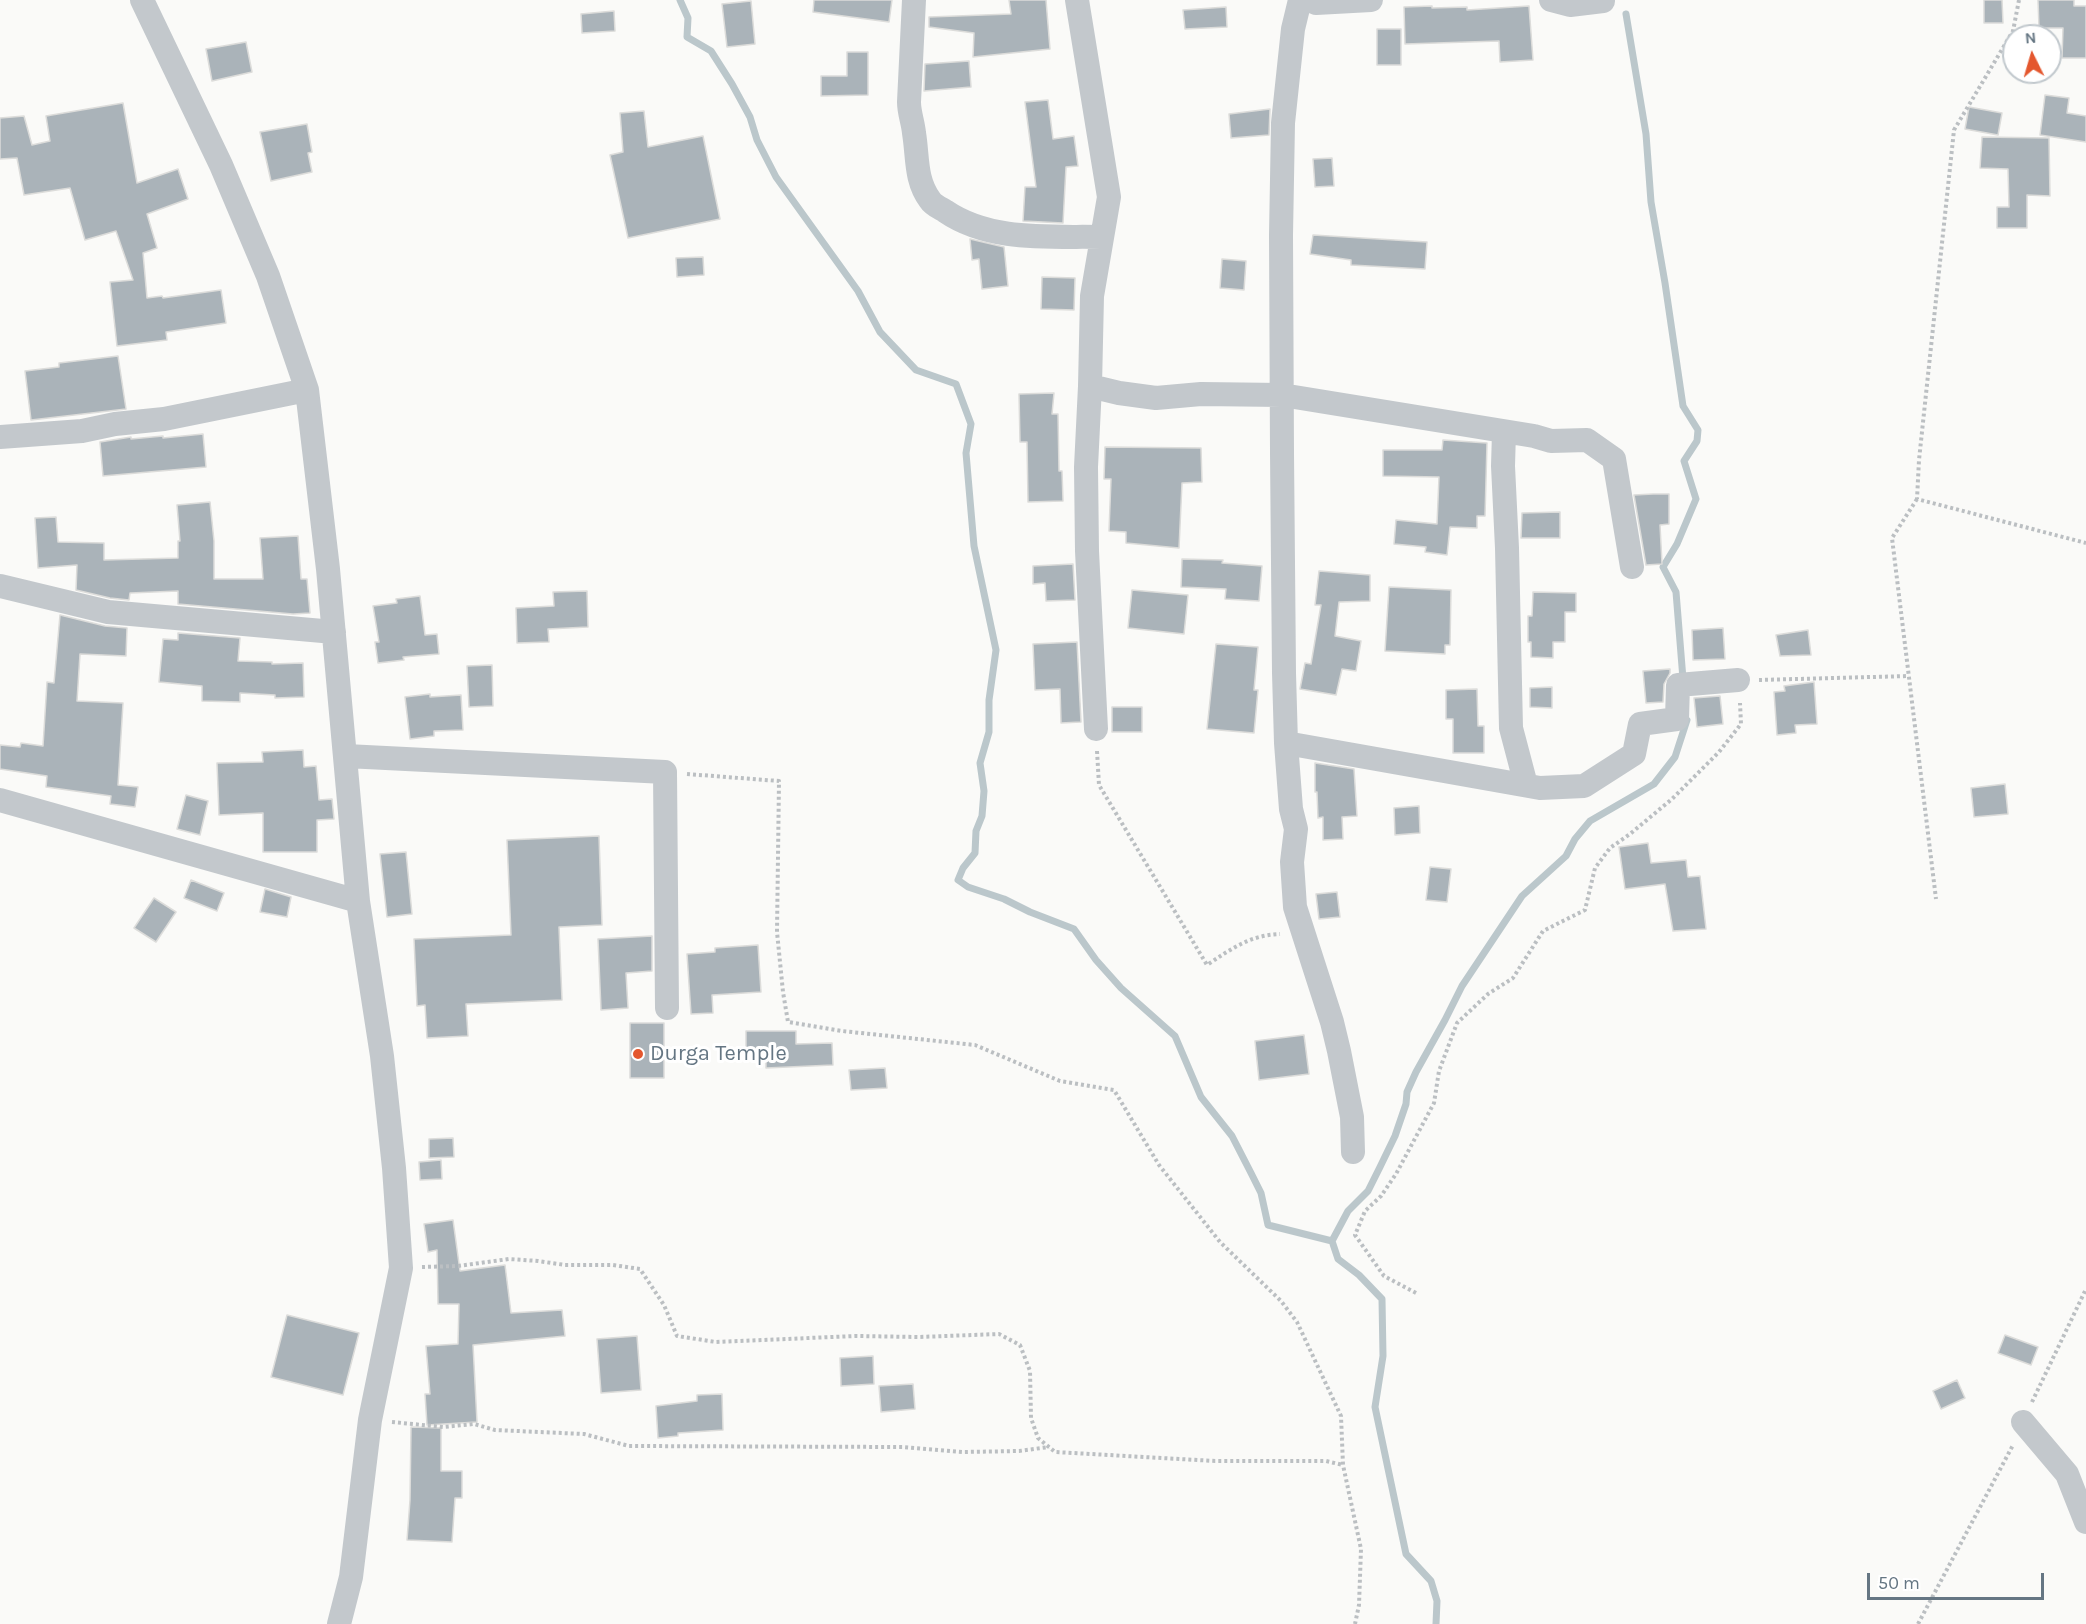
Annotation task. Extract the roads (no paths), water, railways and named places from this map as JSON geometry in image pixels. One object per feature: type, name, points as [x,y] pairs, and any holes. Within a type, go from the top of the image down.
[{"type":"street","points":[[142,0],[221,165],[268,276],[307,390],[334,632],[358,901],[382,1056],[394,1168],[400,1268],[370,1420],[351,1577],[339,1624]]},
{"type":"street","points":[[914,0],[910,118],[914,131],[918,176],[931,202],[955,218],[977,228],[1004,234],[1102,237]]},
{"type":"street","points":[[1077,0],[1109,197],[1092,297],[1086,479],[1095,729]]},
{"type":"street","points":[[1300,0],[1293,29],[1283,123],[1282,395],[1286,742],[1291,809],[1296,830],[1292,862],[1295,907],[1339,1051],[1352,1117],[1353,1152]]},
{"type":"street","points":[[1310,0],[1316,3],[1371,0]]},
{"type":"street","points":[[1551,0],[1570,5],[1603,2],[1602,0]]},
{"type":"street","points":[[1090,386],[1156,398],[1201,394],[1282,395],[1551,441],[1587,440],[1614,459],[1632,567]]},
{"type":"street","points":[[0,437],[82,431],[115,424],[164,419],[307,390]]},
{"type":"street","points":[[1504,432],[1511,728],[1526,785]]},
{"type":"street","points":[[0,586],[108,612],[334,632]]},
{"type":"street","points":[[1286,742],[1540,788],[1584,786],[1634,754],[1640,724],[1677,718],[1677,685],[1738,680]]},
{"type":"street","points":[[346,756],[665,772],[667,1008]]},
{"type":"street","points":[[0,800],[358,901]]},
{"type":"street","points":[[2023,1422],[2067,1474],[2086,1522]]},
{"type":"waterway","points":[[680,0],[688,18],[687,37],[711,51],[750,117],[757,140],[776,177],[858,291],[880,332],[916,370],[956,384],[971,424],[966,453],[974,546],[996,650],[989,700],[989,732],[980,763],[984,791],[982,816],[976,831],[975,853],[963,868],[958,880],[968,887],[1004,899],[1074,929],[1096,960],[1121,988],[1175,1036],[1201,1097],[1232,1136],[1261,1193],[1268,1225],[1332,1241],[1338,1259],[1359,1275],[1382,1299],[1383,1356],[1375,1407],[1406,1554],[1431,1581],[1437,1601],[1436,1624]]},
{"type":"waterway","points":[[1626,14],[1646,134],[1651,202],[1683,406],[1698,430],[1697,441],[1684,461],[1696,499],[1677,544],[1663,567],[1676,592],[1683,679]]},
{"type":"waterway","points":[[1332,1241],[1348,1211],[1368,1191],[1395,1136],[1406,1104],[1407,1092],[1416,1072],[1462,986],[1522,896],[1566,856],[1575,839],[1590,821],[1654,784],[1675,757],[1687,720]]},
{"type":"place","name":"Durga Temple","points":[[638,1054]]}]
